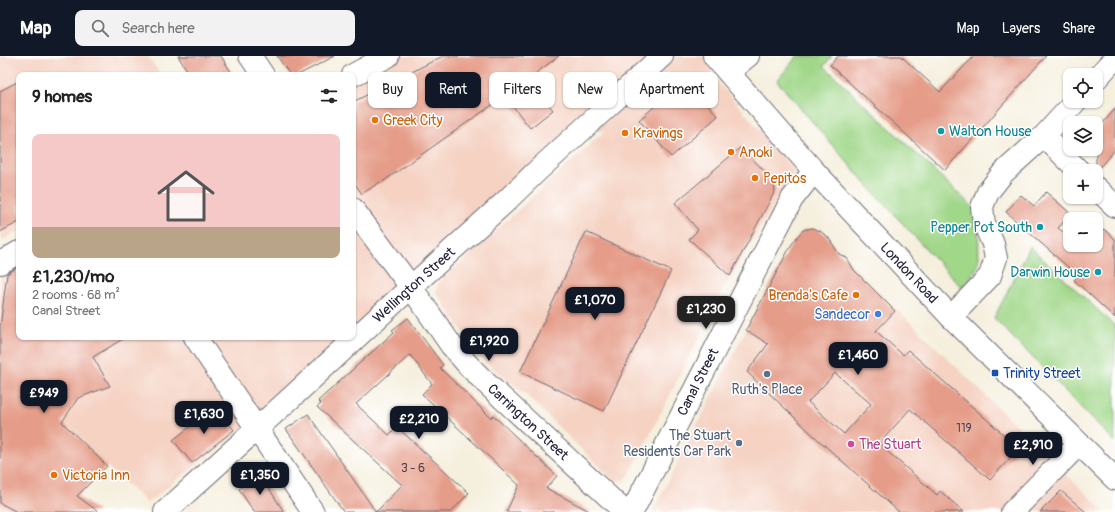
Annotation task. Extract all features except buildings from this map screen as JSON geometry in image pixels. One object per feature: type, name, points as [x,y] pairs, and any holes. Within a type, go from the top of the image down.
[{"type":"street","points":[[250,56],[261,72]]},
{"type":"street","points":[[356,73],[388,56]]},
{"type":"street","name":"Wellington Street","points":[[356,338],[490,216],[536,170],[662,56]]},
{"type":"street","name":"London Road","points":[[714,56],[814,170],[951,317],[1115,479]]},
{"type":"street","points":[[728,72],[748,56]]},
{"type":"street","points":[[1103,71],[1115,58]]},
{"type":"street","points":[[951,317],[990,276],[996,258],[993,244],[984,223],[982,207],[988,192],[1003,173],[1044,136],[1070,108]]},
{"type":"street","points":[[1044,136],[1073,164]]},
{"type":"street","name":"Canal Street","points":[[632,512],[792,199],[814,170]]},
{"type":"street","points":[[1103,195],[1115,206]]},
{"type":"street","name":"Carrington Street","points":[[356,213],[468,365],[625,512]]},
{"type":"street","points":[[0,263],[16,254]]},
{"type":"street","points":[[197,340],[258,428],[313,512]]},
{"type":"street","name":"Wellington Street","points":[[164,512],[353,340]]},
{"type":"street","points":[[1012,512],[1079,444]]},
{"type":"shaded area","points":[[0,56],[148,56],[159,72],[16,72],[16,233],[0,241]]},
{"type":"shaded area","points":[[399,56],[734,56],[711,72],[625,72],[625,108],[718,108],[718,82],[795,170],[727,282],[629,476],[623,481],[613,480],[524,393],[482,359],[436,292],[438,283],[605,131],[577,130],[356,327],[356,78]]},
{"type":"shaded area","points":[[16,261],[16,340],[342,340],[247,425],[147,503],[107,466],[79,496],[67,512],[0,512],[0,270]]},
{"type":"shaded area","points":[[852,266],[1105,512],[652,512],[746,330],[766,343],[794,343]]},
{"type":"green space","points":[[797,56],[832,56],[824,66],[978,212],[979,263],[964,290],[867,185],[777,81]]},
{"type":"green space","points":[[1030,247],[1115,326],[1115,442],[994,318]]},
{"type":"place","name":"Greek City","points":[[375,120]]},
{"type":"place","name":"Walton House","points":[[941,131]]},
{"type":"place","name":"Kravings","points":[[625,133]]},
{"type":"place","name":"Anoki","points":[[731,152]]},
{"type":"place","name":"Pepitos","points":[[755,178]]},
{"type":"place","name":"Pepper Pot South","points":[[1040,227]]},
{"type":"place","name":"Darwin House","points":[[1098,272]]},
{"type":"place","name":"Brenda's Cafe","points":[[856,295]]},
{"type":"place","name":"Sandecor","points":[[878,314]]},
{"type":"place","name":"Trinity Street","points":[[995,373]]},
{"type":"place","name":"Ruth's Place","points":[[767,374]]},
{"type":"place","name":"The Stuart Residents Car Park","points":[[739,443]]},
{"type":"place","name":"The Stuart","points":[[851,444]]},
{"type":"place","name":"Victoria Inn","points":[[54,475]]}]
